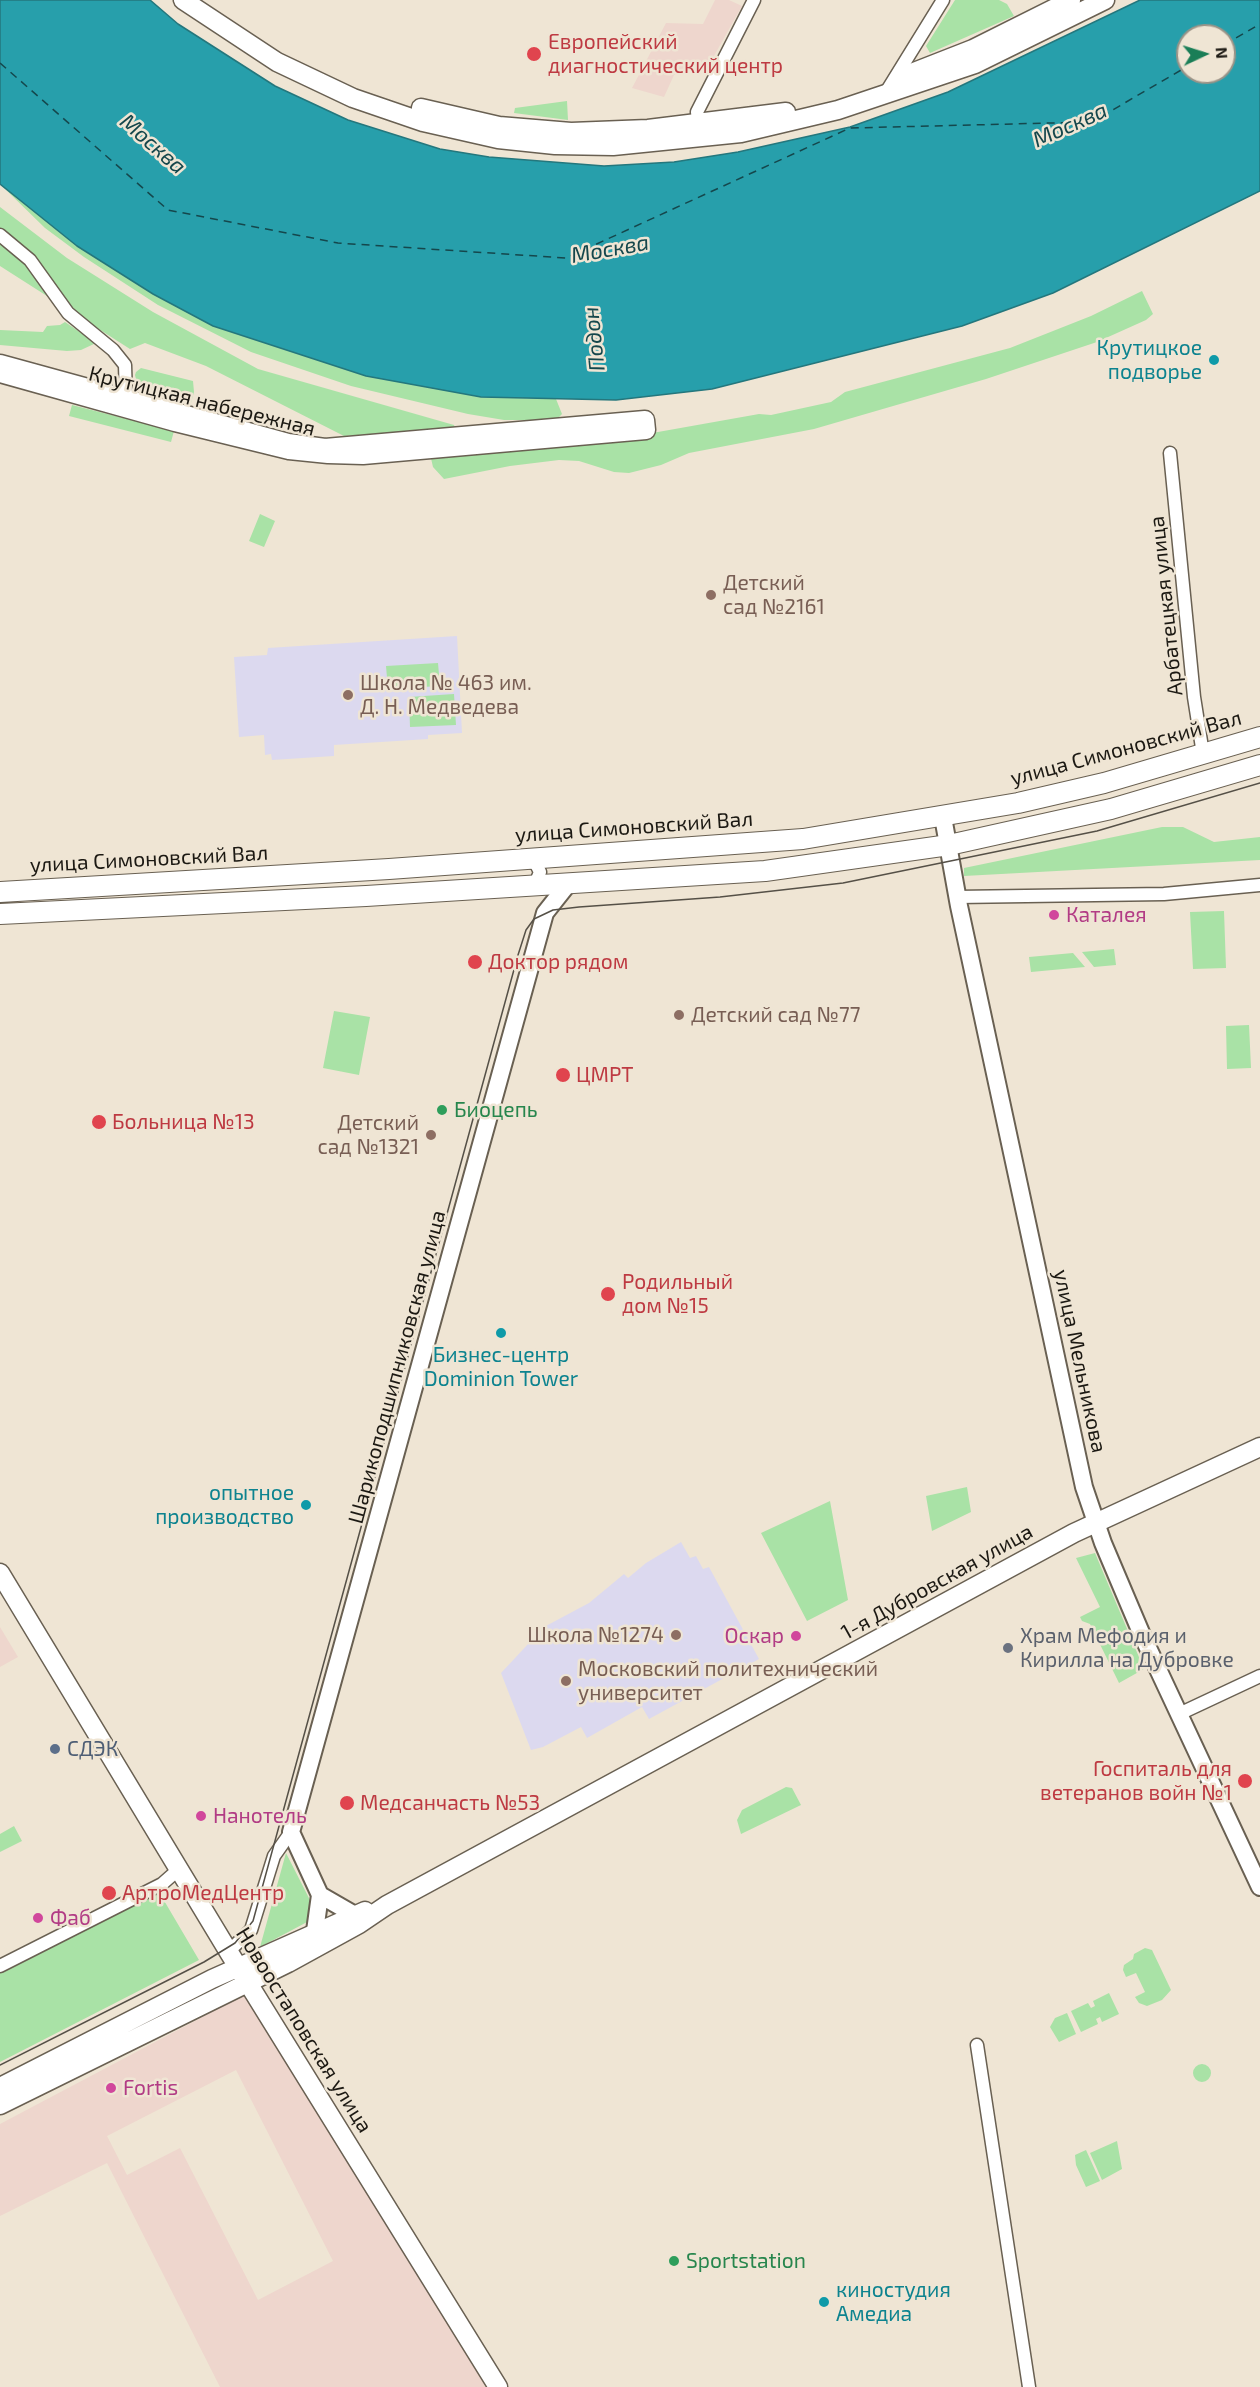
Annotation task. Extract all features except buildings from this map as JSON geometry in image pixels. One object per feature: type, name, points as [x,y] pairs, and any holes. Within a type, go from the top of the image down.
[{"type":"main road","points":[[183,0],[202,6],[276,48],[332,76],[427,110],[499,126],[571,132],[699,130],[781,114],[889,88],[975,64],[1105,0]]},
{"type":"main road","points":[[889,88],[1071,0]]},
{"type":"main road","name":"Крутицкая набережная","points":[[0,364],[289,450],[328,454],[363,455],[645,425]]},
{"type":"main road","name":"Крутицкая набережная","points":[[0,373],[124,402]]},
{"type":"main road","name":"улица Симоновский Вал","points":[[0,892],[365,871],[806,838],[943,817],[1104,783],[1203,754],[1254,743]]},
{"type":"main road","points":[[0,914],[366,896],[739,874],[810,866],[949,845],[1111,810],[1257,765]]},
{"type":"main road","name":"1-я Дубровская улица","points":[[248,1983],[359,1924],[387,1905],[1095,1522],[1260,1447]]},
{"type":"main road","name":"Новоостаповская улица","points":[[0,1573],[248,1983],[498,2387]]},
{"type":"main road","name":"1-я Дубровская улица","points":[[234,1959],[315,1931],[353,1914],[387,1905]]},
{"type":"main road","name":"Шарикоподшипниковская улица","points":[[0,2087],[234,1959]]},
{"type":"main road","points":[[0,2105],[248,1983]]},
{"type":"street","points":[[699,130],[697,112],[708,86],[754,0]]},
{"type":"street","points":[[889,88],[943,0]]},
{"type":"street","points":[[923,33],[918,50],[920,55],[928,62],[942,61]]},
{"type":"street","points":[[0,235],[30,260],[68,313],[113,350],[125,364],[124,402]]},
{"type":"street","name":"Арбатецкая улица","points":[[1170,453],[1194,697],[1203,754]]},
{"type":"street","name":"улица Мельникова","points":[[943,817],[957,897],[1084,1487],[1095,1522],[1179,1714],[1260,1887]]},
{"type":"street","points":[[806,838],[819,843],[823,852],[818,862],[810,866]]},
{"type":"street","points":[[525,860],[536,864],[540,872],[536,882],[526,885],[546,913],[568,884]]},
{"type":"street","points":[[365,871],[355,876],[353,885],[356,893],[366,896]]},
{"type":"street","points":[[957,897],[1164,894],[1260,885]]},
{"type":"street","name":"Шарикоподшипниковская улица","points":[[234,1959],[251,1930],[274,1856],[291,1832],[546,913]]},
{"type":"street","points":[[1179,1714],[1260,1676]]},
{"type":"street","points":[[291,1832],[320,1895],[315,1931]]},
{"type":"street","points":[[0,1966],[162,1884],[179,1869]]},
{"type":"street","points":[[320,1895],[353,1914]]},
{"type":"street","points":[[977,2045],[1029,2387]]},
{"type":"shaded area","points":[[715,0],[729,0],[742,6],[710,63],[674,75],[664,97],[632,88],[666,23],[703,24]]},
{"type":"shaded area","name":"Школа № 463 им. Д. Н. Медведева","points":[[457,636],[462,733],[428,735],[428,739],[334,745],[334,756],[272,760],[271,754],[265,755],[264,735],[239,737],[234,657],[267,655],[268,648]]},
{"type":"shaded area","points":[[681,1542],[690,1558],[696,1556],[703,1569],[709,1567],[759,1659],[649,1719],[642,1707],[587,1738],[581,1727],[543,1747],[531,1750],[501,1673],[544,1627],[589,1603],[624,1574],[628,1578],[646,1563]]},
{"type":"shaded area","points":[[0,1627],[18,1657],[0,1667]]},
{"type":"shaded area","points":[[246,1994],[486,2387],[220,2387],[107,2163],[0,2216],[0,2124]],"holes":[[[236,2070],[333,2261],[258,2300],[180,2148],[127,2175],[107,2136]]]},
{"type":"green space","points":[[955,0],[999,0],[1007,4],[1014,16],[930,53],[926,46]]},
{"type":"green space","points":[[567,101],[568,120],[514,113],[515,108]]},
{"type":"green space","points":[[0,184],[77,246],[153,294],[213,326],[366,376],[481,397],[556,399],[562,414],[556,420],[504,420],[468,414],[351,386],[251,352],[158,305],[84,257],[45,228]]},
{"type":"green space","points":[[0,207],[67,258],[153,312],[258,369],[454,425],[455,428],[344,436],[206,366],[145,343],[130,349],[0,266]]},
{"type":"green space","points":[[1142,291],[1153,314],[1146,320],[1097,342],[986,379],[814,429],[689,453],[661,465],[629,473],[614,472],[579,461],[559,460],[510,466],[444,479],[433,467],[430,454],[658,432],[759,414],[771,415],[831,402],[845,392],[1010,348],[1091,316]]},
{"type":"green space","points":[[65,322],[96,343],[81,350],[67,351],[0,345],[0,330],[43,332],[47,326],[60,325]]},
{"type":"green space","points":[[141,368],[193,381],[194,392],[189,410],[148,398],[139,392],[135,375]]},
{"type":"green space","points":[[72,405],[174,431],[171,442],[69,416]]},
{"type":"green space","points":[[260,514],[275,521],[264,547],[249,541]]},
{"type":"green space","points":[[438,663],[440,686],[388,689],[386,666]]},
{"type":"green space","points":[[454,694],[456,725],[410,727],[409,697]]},
{"type":"green space","points":[[1162,827],[1183,827],[1214,842],[1260,837],[1260,860],[964,876],[964,868]]},
{"type":"green space","points":[[1224,911],[1226,968],[1193,969],[1190,912]]},
{"type":"green space","points":[[1114,949],[1116,965],[1094,967],[1082,952]]},
{"type":"green space","points":[[1073,953],[1085,967],[1031,972],[1029,957]]},
{"type":"green space","points":[[334,1011],[370,1017],[359,1075],[323,1068]]},
{"type":"green space","points":[[1249,1025],[1251,1068],[1227,1069],[1226,1026]]},
{"type":"green space","points":[[967,1487],[971,1512],[932,1531],[926,1496]]},
{"type":"green space","points":[[830,1501],[848,1600],[807,1621],[761,1533]]},
{"type":"green space","points":[[1095,1553],[1144,1669],[1119,1683],[1090,1624],[1082,1621],[1080,1617],[1100,1607],[1076,1558]]},
{"type":"green space","points":[[786,1787],[792,1788],[801,1805],[741,1834],[737,1820],[742,1810]]},
{"type":"green space","points":[[14,1826],[22,1841],[0,1852],[0,1834]]},
{"type":"green space","points":[[286,1853],[312,1904],[309,1921],[260,1947]]},
{"type":"green space","points":[[159,1892],[199,1960],[0,2062],[0,1971]]},
{"type":"green space","points":[[1145,1948],[1152,1950],[1171,1990],[1162,2000],[1147,2006],[1139,2003],[1135,1997],[1145,1992],[1136,1973],[1126,1977],[1123,1970],[1124,1965],[1133,1959],[1134,1954]]},
{"type":"green space","points":[[1109,1993],[1119,2014],[1102,2022],[1100,2017],[1096,2019],[1098,2024],[1081,2032],[1071,2011],[1088,2003],[1091,2008],[1095,2006],[1093,2001]]},
{"type":"green space","points":[[1067,2013],[1076,2034],[1059,2042],[1050,2027],[1055,2018]]},
{"type":"green space","points":[[1198,2064],[1206,2064],[1211,2069],[1209,2080],[1198,2082],[1193,2077],[1193,2069]]},
{"type":"green space","points":[[1117,2141],[1122,2169],[1102,2180],[1090,2153]]},
{"type":"green space","points":[[1086,2150],[1100,2181],[1086,2187],[1076,2165],[1075,2155]]},
{"type":"water","points":[[0,0],[150,0],[178,24],[275,86],[348,120],[440,149],[489,157],[604,166],[674,162],[738,152],[850,127],[948,92],[1140,0],[1260,0],[1260,191],[1053,293],[962,326],[712,389],[616,400],[481,397],[366,376],[213,326],[153,294],[77,246],[0,184]]},
{"type":"ferry route","points":[[1236,38],[1260,24]]},
{"type":"ferry route","points":[[0,63],[168,210],[338,243],[566,258],[850,128],[1092,122],[1176,73]]},
{"type":"tram line","points":[[0,2065],[204,1962],[235,1943],[253,1921],[518,955],[526,930],[534,919],[553,910],[720,897],[843,883],[1097,831],[1260,783]]},
{"type":"place","name":"Европейский диагностический центр","points":[[534,54]]},
{"type":"place","name":"Крутицкое подворье","points":[[1214,360]]},
{"type":"place","name":"Детский сад №2161","points":[[711,595]]},
{"type":"place","name":"Школа № 463 им. Д. Н. Медведева","points":[[348,695]]},
{"type":"place","name":"Каталея","points":[[1054,915]]},
{"type":"place","name":"Доктор рядом","points":[[475,962]]},
{"type":"place","name":"Детский сад №77","points":[[679,1015]]},
{"type":"place","name":"ЦМРТ","points":[[563,1075]]},
{"type":"place","name":"Биоцепь","points":[[442,1110]]},
{"type":"place","name":"Больница №13","points":[[99,1122]]},
{"type":"place","name":"Детский сад №1321","points":[[431,1135]]},
{"type":"place","name":"Родильный дом №15","points":[[608,1294]]},
{"type":"place","name":"Бизнес-центр Dominion Tower","points":[[501,1333]]},
{"type":"place","name":"опытное производство","points":[[306,1505]]},
{"type":"place","name":"Школа №1274","points":[[676,1635]]},
{"type":"place","name":"Оскар","points":[[796,1636]]},
{"type":"place","name":"Храм Мефодия и Кирилла на Дубровке","points":[[1008,1648]]},
{"type":"place","name":"Московский политехнический университет","points":[[566,1681]]},
{"type":"place","name":"СДЭК","points":[[55,1749]]},
{"type":"place","name":"Госпиталь для ветеранов войн №1","points":[[1245,1781]]},
{"type":"place","name":"Медсанчасть №53","points":[[347,1803]]},
{"type":"place","name":"Нанотель","points":[[201,1816]]},
{"type":"place","name":"АртроМедЦентр","points":[[109,1893]]},
{"type":"place","name":"Фаб","points":[[38,1918]]},
{"type":"place","name":"Fortis","points":[[111,2088]]},
{"type":"place","name":"Sportstation","points":[[674,2261]]},
{"type":"place","name":"киностудия Амедиа","points":[[824,2302]]},
{"type":"water label","name":"Москва","points":[[1070,125]]},
{"type":"water label","name":"Москва","points":[[153,144]]},
{"type":"water label","name":"Москва","points":[[610,249]]},
{"type":"water label","name":"Подон","points":[[594,339]]}]
